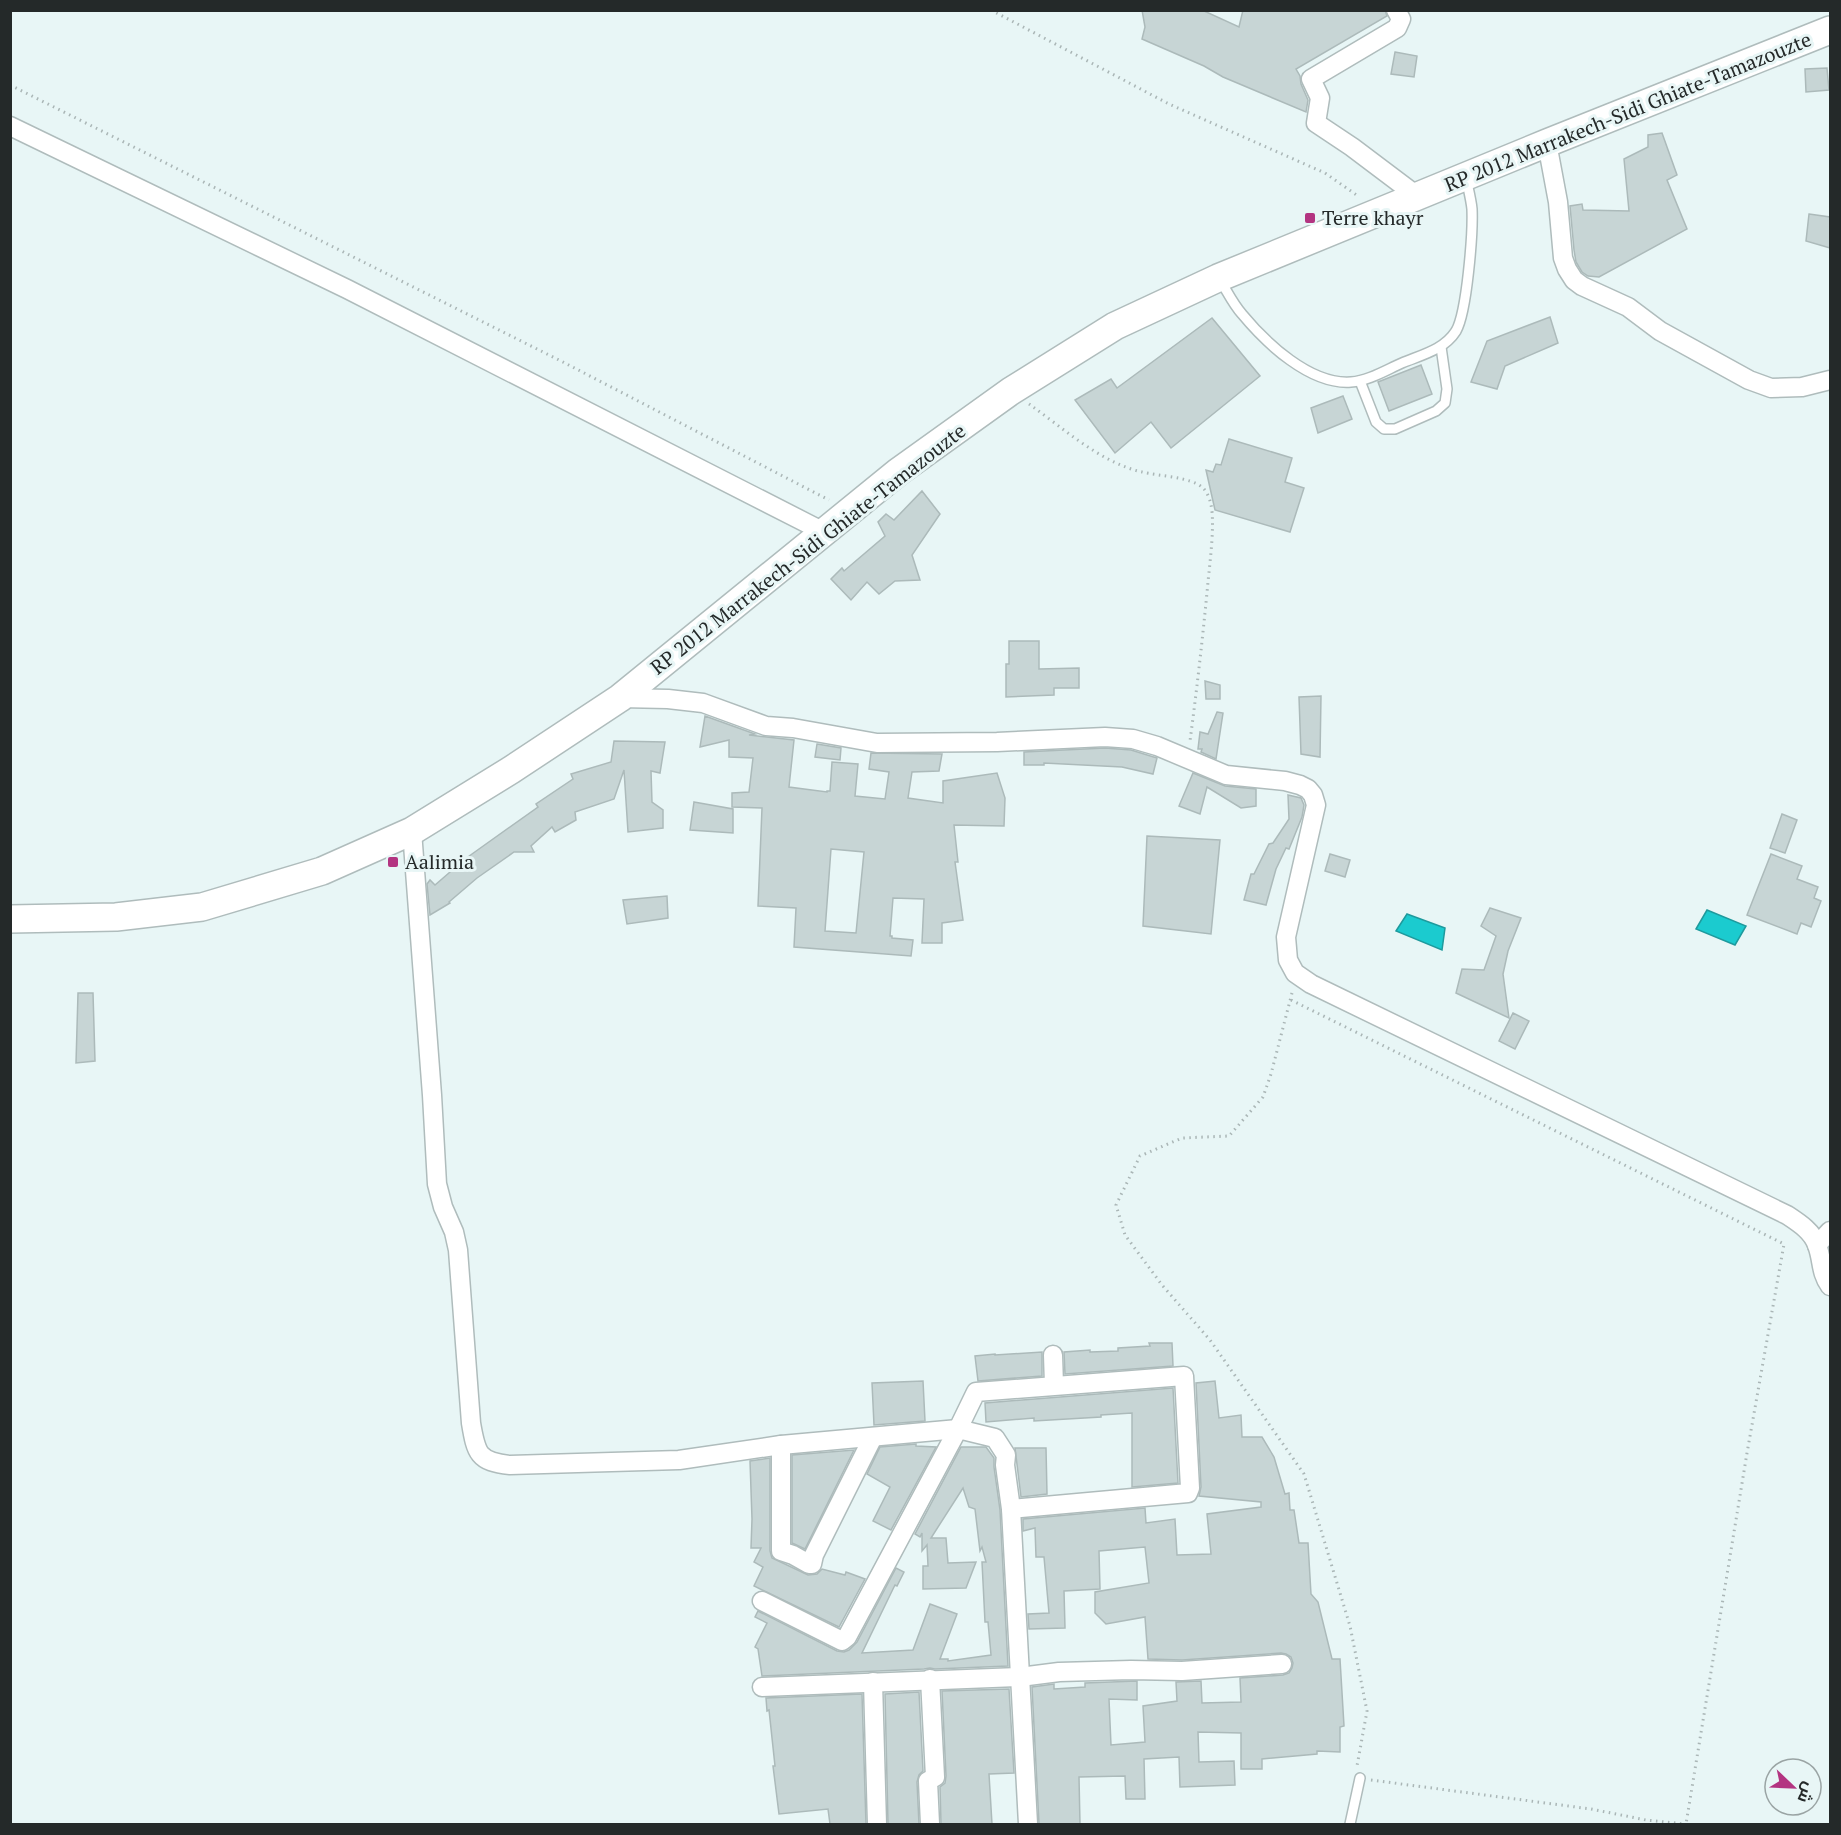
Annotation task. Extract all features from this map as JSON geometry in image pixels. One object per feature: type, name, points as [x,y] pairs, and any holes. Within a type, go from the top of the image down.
[{"type":"street","points":[[1396,10],[1401,19],[1397,28],[1311,79],[1320,98],[1316,123],[1417,196]]},
{"type":"street","name":"RP 2012 Marrakech-Sidi Ghiate-Tamazouzte","points":[[10,919],[116,917],[202,907],[322,871],[412,831],[620,699],[898,472],[1011,391],[1115,326],[1218,278],[1546,143],[1830,30]]},
{"type":"street","points":[[10,126],[347,289],[826,532]]},
{"type":"street","points":[[1546,143],[1558,201],[1563,258],[1574,280],[1628,307],[1660,331],[1749,380],[1771,388],[1802,387],[1830,380]]},
{"type":"street","points":[[620,699],[668,699],[704,703],[766,726],[793,728],[877,743],[1114,738],[1141,741],[1226,775],[1285,781],[1300,785],[1313,795],[1316,805],[1286,937],[1288,960],[1295,973],[1311,984],[1787,1215],[1801,1224],[1817,1245],[1822,1273],[1830,1286]]},
{"type":"street","points":[[412,831],[437,1184],[458,1250],[471,1423],[478,1454],[487,1461],[510,1465],[679,1460],[781,1445],[958,1430],[995,1438],[1006,1455],[1005,1465],[1011,1509],[1028,1824]]},
{"type":"street","points":[[1817,1245],[1830,1231]]},
{"type":"street","points":[[1053,1355],[1054,1385]]},
{"type":"street","points":[[762,1600],[843,1640],[850,1632],[976,1392],[1027,1394],[1054,1385],[1184,1376],[1190,1488],[1188,1493],[1011,1509]]},
{"type":"street","points":[[781,1445],[781,1551],[812,1564],[814,1555],[873,1437]]},
{"type":"street","points":[[762,1687],[1020,1677],[1059,1672],[1182,1671],[1282,1664]]},
{"type":"street","points":[[930,1679],[935,1777],[928,1781],[930,1824]]},
{"type":"street","points":[[873,1682],[877,1824]]},
{"type":"lane","points":[[1218,278],[1240,313],[1285,356],[1322,378],[1341,382],[1360,381],[1441,347],[1457,328],[1463,311],[1472,234],[1472,208],[1466,176]]},
{"type":"lane","points":[[1360,381],[1376,422],[1384,429],[1395,429],[1436,411],[1444,403],[1447,390],[1441,347]]},
{"type":"lane","points":[[1350,1824],[1360,1778]]},
{"type":"path","points":[[991,10],[1169,104],[1325,173],[1349,188],[1378,212]]},
{"type":"path","points":[[10,85],[561,361],[850,510]]},
{"type":"path","points":[[1011,391],[1102,456],[1139,472],[1194,483],[1208,495],[1212,506],[1211,549],[1188,758]]},
{"type":"path","points":[[1291,1000],[1784,1244],[1745,1464],[1686,1824],[1360,1778],[1356,1767],[1367,1711],[1350,1626],[1304,1474],[1210,1340],[1162,1285],[1125,1235],[1116,1205],[1140,1156],[1182,1138],[1229,1136],[1263,1097],[1291,1000],[1295,973]]},
{"type":"water","points":[[1707,910],[1746,926],[1735,945],[1696,929]]},
{"type":"water","points":[[1407,914],[1445,928],[1442,950],[1396,931]]},
{"type":"building","points":[[1142,10],[1202,10],[1239,27],[1243,10],[1385,10],[1387,16],[1296,69],[1308,100],[1306,112],[1142,39],[1145,27]]},
{"type":"building","points":[[1395,52],[1417,56],[1414,77],[1391,74]]},
{"type":"building","points":[[1827,68],[1829,90],[1806,92],[1805,69]]},
{"type":"building","points":[[1662,133],[1677,175],[1667,180],[1687,229],[1599,277],[1588,276],[1582,272],[1576,262],[1570,206],[1582,204],[1583,210],[1629,211],[1624,159],[1648,147],[1648,135]]},
{"type":"building","points":[[1809,214],[1830,217],[1830,248],[1806,241]]},
{"type":"building","points":[[1550,317],[1558,343],[1505,366],[1497,389],[1471,382],[1487,341]]},
{"type":"building","points":[[1212,318],[1260,376],[1171,448],[1151,422],[1115,453],[1075,400],[1111,379],[1117,388]]},
{"type":"building","points":[[1421,365],[1432,394],[1389,411],[1378,382]]},
{"type":"building","points":[[1343,396],[1352,419],[1318,433],[1311,408]]},
{"type":"building","points":[[1229,439],[1292,458],[1285,482],[1304,488],[1290,532],[1215,510],[1206,470],[1213,472],[1216,464],[1221,465]]},
{"type":"building","points":[[922,491],[940,514],[912,555],[920,580],[895,581],[879,594],[867,582],[851,600],[831,579],[842,568],[844,571],[885,536],[878,522],[886,514],[894,520]]},
{"type":"building","points":[[1009,641],[1039,641],[1039,669],[1079,668],[1079,688],[1054,688],[1054,695],[1006,697]]},
{"type":"building","points":[[1205,681],[1220,685],[1220,699],[1206,699]]},
{"type":"building","points":[[1321,696],[1320,757],[1301,754],[1299,697]]},
{"type":"building","points":[[1217,712],[1223,713],[1216,759],[1201,752],[1202,749],[1198,749],[1200,732],[1208,734]]},
{"type":"building","points":[[705,716],[755,734],[749,735],[794,740],[789,787],[830,791],[832,762],[858,764],[855,796],[885,799],[889,772],[869,769],[871,753],[942,754],[939,771],[912,772],[908,798],[943,803],[943,781],[997,773],[1005,798],[1004,826],[954,825],[958,862],[955,862],[963,920],[942,923],[942,943],[922,943],[924,899],[893,898],[890,936],[913,940],[911,956],[794,947],[796,908],[758,906],[762,808],[732,807],[732,793],[749,792],[753,758],[729,757],[729,740],[700,747]],"holes":[[[831,849],[864,852],[856,933],[825,931]]]},
{"type":"building","points":[[614,741],[665,742],[660,773],[651,771],[652,802],[663,810],[663,828],[628,832],[624,770],[614,799],[575,812],[576,820],[555,832],[552,827],[531,846],[534,852],[514,852],[477,878],[450,903],[430,915],[427,884],[430,880],[435,885],[465,859],[538,807],[536,804],[573,779],[571,774],[611,762]]},
{"type":"building","points":[[817,744],[841,748],[840,760],[815,757]]},
{"type":"building","points":[[1105,748],[1131,750],[1157,758],[1153,774],[1122,767],[1044,763],[1044,765],[1024,765],[1024,752]]},
{"type":"building","points":[[1193,773],[1225,786],[1256,789],[1256,806],[1241,808],[1207,787],[1200,814],[1179,806]]},
{"type":"building","points":[[1288,795],[1301,798],[1304,805],[1302,817],[1289,849],[1286,848],[1276,869],[1266,905],[1244,900],[1251,874],[1254,874],[1269,844],[1273,843],[1289,819]]},
{"type":"building","points":[[694,802],[733,809],[733,833],[690,830]]},
{"type":"building","points":[[1782,814],[1797,820],[1785,853],[1770,848]]},
{"type":"building","points":[[1147,836],[1220,840],[1211,934],[1143,926]]},
{"type":"building","points":[[1330,854],[1350,860],[1345,877],[1325,871]]},
{"type":"building","points":[[1771,854],[1802,866],[1797,879],[1818,887],[1814,898],[1821,901],[1811,927],[1801,923],[1797,934],[1747,915]]},
{"type":"building","points":[[667,896],[668,918],[627,924],[623,900]]},
{"type":"building","points":[[1490,908],[1521,918],[1508,951],[1503,974],[1509,1018],[1456,993],[1462,969],[1484,970],[1496,936],[1481,926]]},
{"type":"building","points":[[78,993],[93,993],[95,1061],[76,1063]]},
{"type":"building","points":[[1513,1013],[1529,1021],[1515,1049],[1499,1041]]},
{"type":"building","points":[[1149,1343],[1172,1343],[1173,1366],[1065,1374],[1064,1352],[1118,1351],[1118,1348],[1150,1346]]},
{"type":"building","points":[[1042,1352],[1042,1376],[978,1381],[975,1356]]},
{"type":"building","points":[[923,1381],[925,1421],[874,1425],[872,1383]]},
{"type":"building","points":[[1215,1381],[1219,1418],[1241,1415],[1242,1437],[1262,1437],[1274,1457],[1285,1494],[1289,1493],[1290,1510],[1294,1510],[1299,1543],[1308,1543],[1311,1594],[1318,1602],[1332,1659],[1340,1659],[1344,1726],[1340,1727],[1340,1752],[1317,1751],[1317,1754],[1262,1759],[1262,1769],[1241,1769],[1241,1733],[1198,1732],[1199,1762],[1234,1761],[1235,1785],[1180,1787],[1179,1757],[1144,1759],[1145,1799],[1126,1799],[1125,1776],[1079,1777],[1080,1824],[1039,1824],[1032,1687],[1054,1684],[1054,1689],[1085,1687],[1085,1683],[1137,1681],[1137,1700],[1109,1699],[1111,1745],[1145,1742],[1143,1706],[1177,1701],[1176,1682],[1201,1681],[1202,1703],[1241,1702],[1240,1678],[1283,1675],[1289,1673],[1292,1668],[1291,1657],[1281,1653],[1182,1660],[1148,1659],[1145,1617],[1106,1624],[1095,1613],[1095,1592],[1149,1583],[1145,1547],[1099,1551],[1100,1589],[1064,1591],[1065,1628],[1029,1629],[1028,1614],[1049,1613],[1044,1557],[1036,1557],[1035,1528],[1023,1531],[1023,1519],[1145,1508],[1146,1523],[1175,1519],[1177,1555],[1211,1554],[1207,1514],[1261,1507],[1261,1502],[1199,1496],[1201,1487],[1196,1383]]},
{"type":"building","points":[[1173,1388],[1178,1483],[1132,1487],[1132,1413],[1101,1415],[1101,1417],[1034,1421],[1034,1418],[986,1422],[985,1403]]},
{"type":"building","points":[[916,1444],[916,1446],[936,1447],[891,1530],[873,1521],[890,1487],[867,1474],[880,1447]]},
{"type":"building","points":[[961,1447],[986,1447],[994,1458],[1000,1510],[1008,1666],[762,1676],[758,1649],[755,1647],[767,1623],[755,1617],[758,1611],[837,1651],[844,1652],[857,1642],[896,1568],[904,1572],[897,1586],[895,1585],[862,1653],[913,1650],[930,1604],[957,1614],[940,1659],[948,1659],[948,1661],[991,1655],[988,1622],[985,1622],[982,1562],[986,1562],[982,1547],[980,1551],[975,1509],[969,1507],[963,1488],[931,1538],[946,1538],[948,1563],[976,1562],[966,1588],[923,1589],[923,1566],[928,1566],[927,1545],[922,1551],[922,1533],[920,1537],[915,1534]]},
{"type":"building","points":[[1015,1448],[1046,1448],[1047,1494],[1021,1497]]},
{"type":"building","points":[[854,1450],[805,1549],[792,1543],[792,1455]]},
{"type":"building","points":[[770,1458],[770,1551],[772,1558],[808,1575],[817,1574],[822,1569],[845,1575],[846,1572],[865,1579],[839,1627],[754,1586],[763,1567],[754,1562],[761,1548],[751,1548],[750,1461]]},
{"type":"building","points":[[1009,1689],[1014,1773],[989,1774],[992,1824],[941,1824],[940,1787],[945,1783],[946,1776],[942,1691]]},
{"type":"building","points":[[919,1692],[923,1771],[917,1782],[919,1824],[888,1824],[885,1694]]},
{"type":"building","points":[[862,1694],[866,1824],[830,1824],[828,1809],[779,1814],[766,1698]]},
{"type":"place","name":"Terre khayr","points":[[1310,218]]},
{"type":"place","name":"Aalimia","points":[[393,862]]}]
